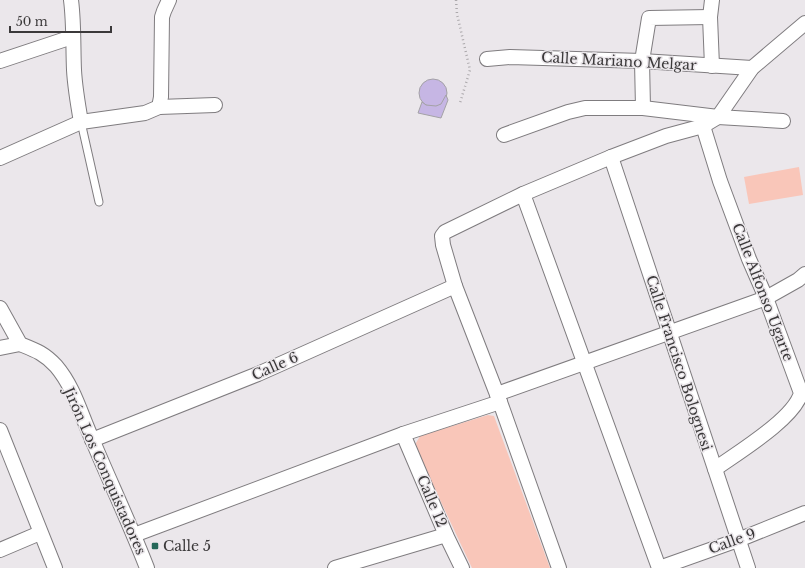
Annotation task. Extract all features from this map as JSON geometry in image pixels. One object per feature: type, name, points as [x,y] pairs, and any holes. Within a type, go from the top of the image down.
[{"type":"street","points":[[71,0],[73,18],[72,37],[74,73],[81,122]]},
{"type":"street","points":[[159,107],[161,97],[162,17],[169,0]]},
{"type":"street","points":[[712,0],[710,17],[712,66]]},
{"type":"street","points":[[643,108],[642,61],[648,18],[710,17]]},
{"type":"street","points":[[558,568],[498,398],[455,286],[442,236],[445,232],[523,194],[611,157],[666,136],[703,126],[718,118],[752,68],[805,23]]},
{"type":"street","points":[[0,61],[72,37]]},
{"type":"street","name":"Calle Mariano Melgar","points":[[487,59],[510,57],[642,61],[752,68]]},
{"type":"street","points":[[0,158],[81,122],[145,113],[159,107],[215,105]]},
{"type":"street","points":[[504,135],[568,112],[585,108],[643,108],[718,118],[783,121]]},
{"type":"street","name":"Calle Alfonso Ugarte","points":[[703,126],[720,181],[738,231],[766,298],[800,389],[800,396],[780,421],[761,437],[715,469]]},
{"type":"street","name":"Calle Francisco Bolognesi","points":[[611,157],[748,568]]},
{"type":"street","points":[[523,194],[659,568]]},
{"type":"street","points":[[134,535],[404,434],[585,363],[766,298],[798,280],[805,274]]},
{"type":"street","name":"Calle 6","points":[[92,440],[258,374],[455,286]]},
{"type":"street","points":[[0,308],[20,344],[0,348]]},
{"type":"street","name":"Jirón Los Conquistadores","points":[[20,344],[42,353],[56,366],[72,390],[147,568]]},
{"type":"street","points":[[0,430],[55,568]]},
{"type":"street","name":"Calle 12","points":[[404,434],[446,535],[462,568]]},
{"type":"street","name":"Calle 9","points":[[659,568],[738,540],[805,513]]},
{"type":"street","points":[[0,550],[40,533]]},
{"type":"street","points":[[335,568],[446,535]]},
{"type":"lane","points":[[81,122],[99,202]]},
{"type":"path","points":[[456,0],[457,14],[470,70],[460,103]]},
{"type":"shaded area","points":[[799,167],[803,195],[749,204],[744,177]]},
{"type":"shaded area","points":[[488,415],[494,416],[550,568],[472,568],[417,451],[416,443],[420,436]]},
{"type":"building","points":[[433,79],[443,83],[447,93],[443,103],[433,107],[423,103],[419,93],[423,83]]},
{"type":"building","points":[[446,95],[448,100],[441,118],[418,113],[422,102],[426,105],[436,106],[441,104]]},
{"type":"place","name":"Calle 5","points":[[155,546]]}]
